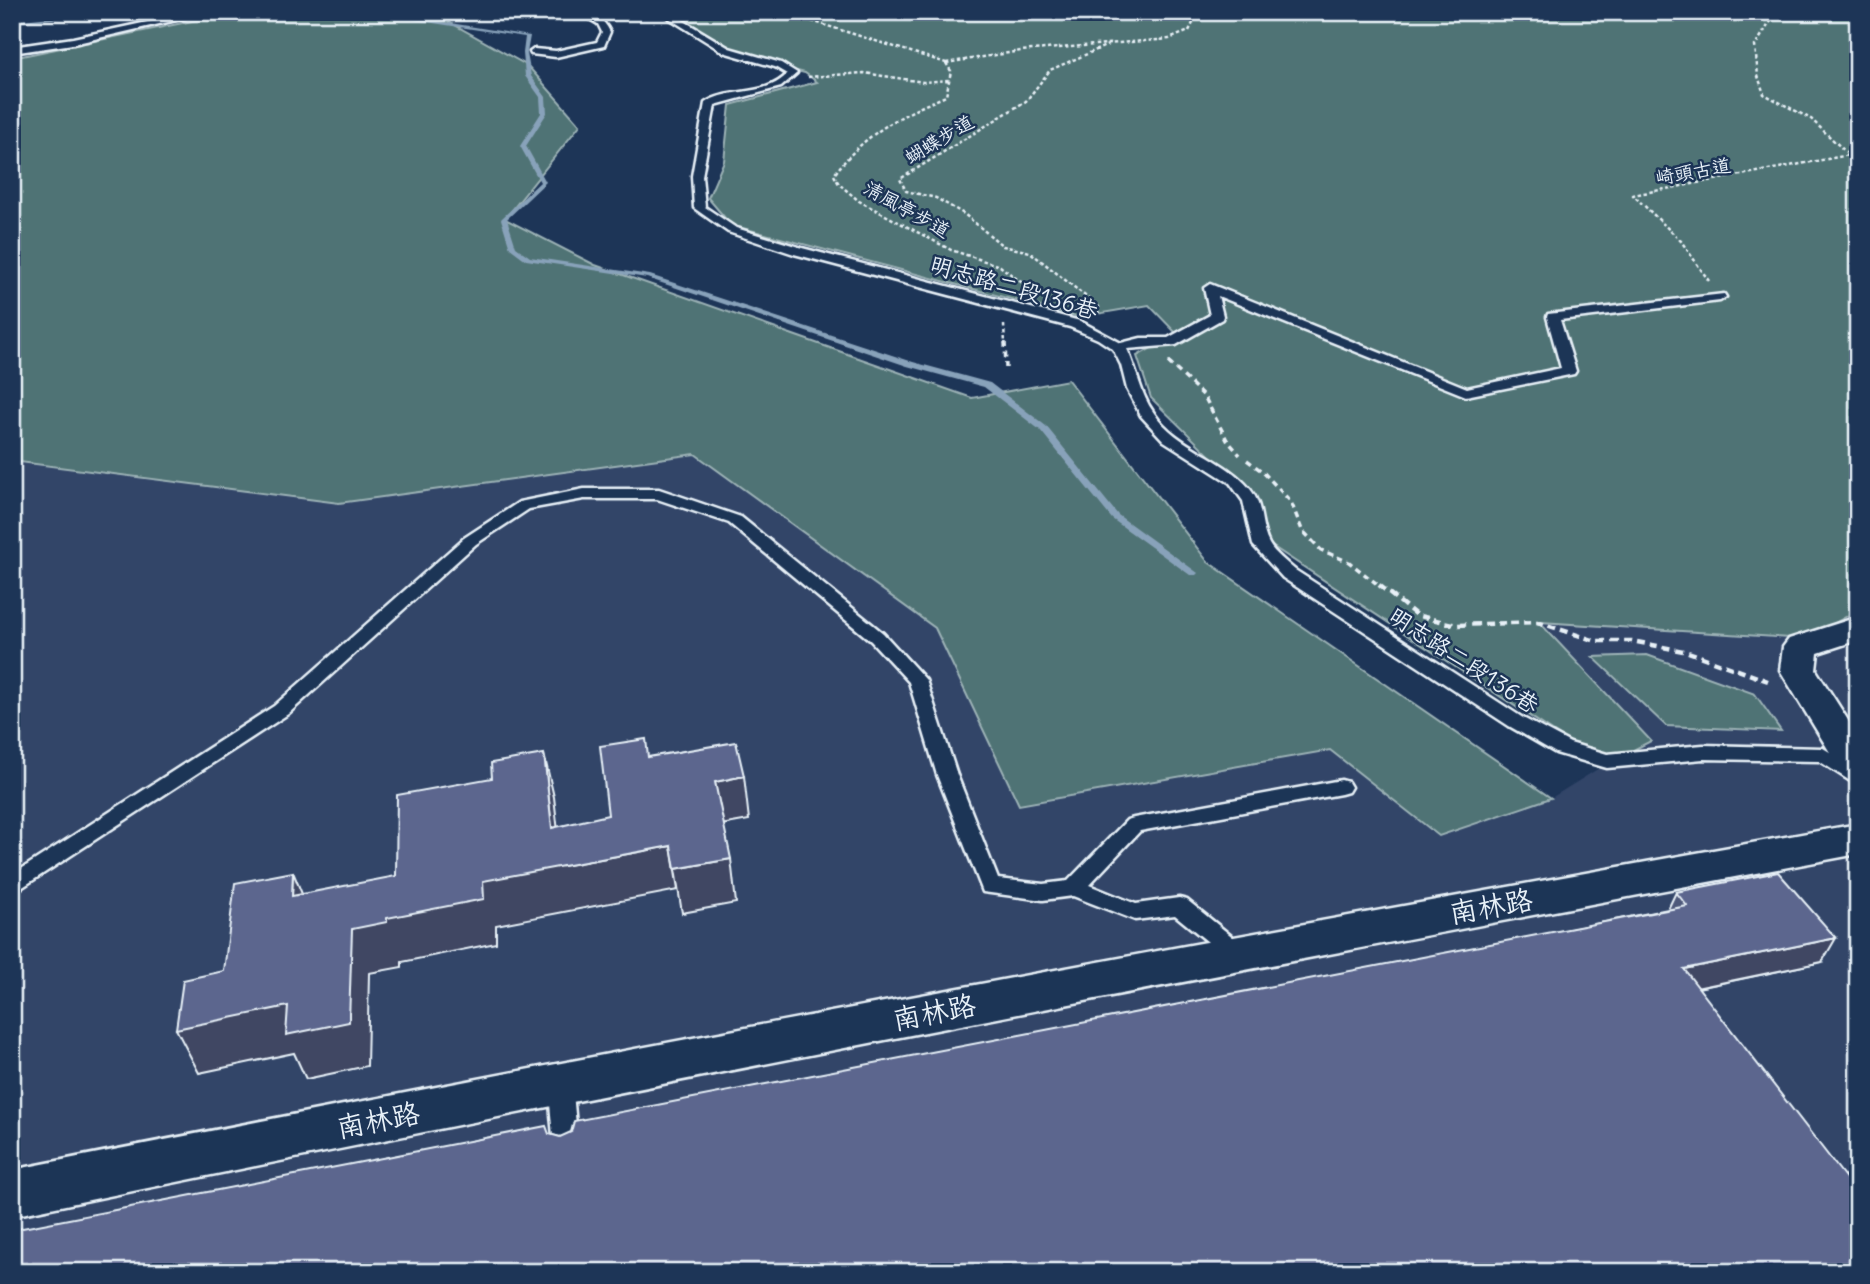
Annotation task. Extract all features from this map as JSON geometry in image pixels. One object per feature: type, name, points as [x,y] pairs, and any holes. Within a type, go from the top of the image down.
[{"type":"street","points":[[1858,628],[1801,647],[1798,670],[1847,750],[1858,760]]},
{"type":"street","name":"南林路","points":[[12,1193],[560,1082],[1237,953],[1858,839]]},
{"type":"lane","points":[[12,50],[73,41],[207,12]]},
{"type":"lane","points":[[534,52],[555,54],[601,44],[606,32],[601,22],[582,12]]},
{"type":"lane","points":[[663,12],[726,50],[778,65],[792,72],[789,79]]},
{"type":"lane","name":"明志路二段136巷","points":[[789,79],[780,86],[738,93],[710,103],[697,176],[700,208],[732,230],[785,247],[1075,324],[1122,346],[1134,389],[1148,415],[1169,438],[1235,480],[1251,500],[1261,545],[1289,574],[1516,722],[1563,748],[1606,761],[1703,752],[1823,755],[1858,779]]},
{"type":"lane","points":[[1122,346],[1141,342],[1171,342],[1217,316],[1210,288],[1466,393],[1569,371],[1553,317],[1720,296]]},
{"type":"lane","points":[[12,886],[281,710],[470,541],[524,505],[584,494],[659,494],[735,520],[877,637],[917,680],[947,775],[990,886],[1043,892],[1074,888],[1135,912],[1179,906],[1237,953]]},
{"type":"lane","points":[[1074,888],[1134,825],[1341,787]]},
{"type":"lane","points":[[560,1082],[566,1147]]},
{"type":"path","points":[[783,12],[946,63],[951,71],[950,80],[923,82],[864,73],[789,79]]},
{"type":"path","name":"蝴蝶步道","points":[[946,63],[1021,51],[1169,39],[1189,31],[1194,21],[1193,12]]},
{"type":"path","points":[[1768,12],[1774,16],[1755,46],[1758,76],[1764,94],[1804,113],[1829,132],[1849,155],[1853,174],[1858,177]]},
{"type":"path","name":"蝴蝶步道","points":[[1094,332],[1099,307],[1030,252],[1003,246],[964,214],[936,198],[906,191],[900,179],[1026,101],[1051,70],[1108,45]]},
{"type":"path","name":"清風亭步道","points":[[950,80],[946,96],[913,110],[871,135],[840,165],[834,175],[839,184],[859,201],[951,250],[1000,266],[1075,324]]},
{"type":"path","name":"崎頭古道","points":[[1720,296],[1681,241],[1633,195],[1807,165],[1849,155]]},
{"type":"path","points":[[1006,368],[1002,331],[1009,307]]},
{"type":"path","points":[[1122,346],[1163,359],[1179,369],[1212,407],[1230,447],[1263,472],[1291,502],[1302,530],[1321,550],[1349,562],[1416,615],[1456,625],[1538,622],[1596,641],[1632,641],[1688,652],[1811,694]]},
{"type":"shaded area","points":[[695,454],[936,628],[1019,805],[1330,750],[1440,836],[1551,798],[1604,765],[1537,622],[1806,639],[1858,610],[1858,1272],[12,1272],[12,461],[339,503]]},
{"type":"green space","points":[[236,12],[398,12],[442,18],[528,66],[580,125],[505,219],[595,265],[972,398],[1068,380],[1208,562],[1551,798],[1439,836],[1330,750],[1019,805],[935,628],[695,454],[339,503],[20,462],[12,474],[12,58]]},
{"type":"green space","points":[[669,12],[1858,12],[1858,610],[1806,639],[1539,622],[1651,741],[1604,765],[1269,544],[1239,484],[1151,398],[1137,356],[1177,334],[1149,305],[1079,317],[731,225],[708,198],[724,161],[730,105],[817,82],[805,73],[752,60]]},
{"type":"green space","points":[[1647,655],[1755,694],[1781,731],[1666,726],[1593,657]]},
{"type":"building","points":[[646,739],[648,757],[736,742],[744,776],[715,782],[731,859],[675,869],[671,846],[483,881],[484,899],[387,918],[387,922],[352,929],[349,1022],[286,1035],[288,1006],[176,1029],[183,980],[224,971],[235,883],[293,872],[292,896],[396,876],[397,795],[492,778],[491,763],[544,754],[552,828],[608,815],[600,746]]},
{"type":"building","points":[[1778,872],[1836,938],[1684,969],[1858,1194],[1858,1272],[12,1272],[12,1230],[546,1126],[549,1134],[560,1137],[571,1132],[574,1121],[1687,906],[1676,892]]},
{"type":"waterway","points":[[12,22],[119,12]]},
{"type":"waterway","points":[[384,12],[394,16],[528,36],[525,53],[528,76],[543,97],[544,113],[523,146],[543,182],[504,219],[513,248],[528,259],[648,276],[910,364],[987,385],[1043,428],[1115,517],[1193,573]]}]
